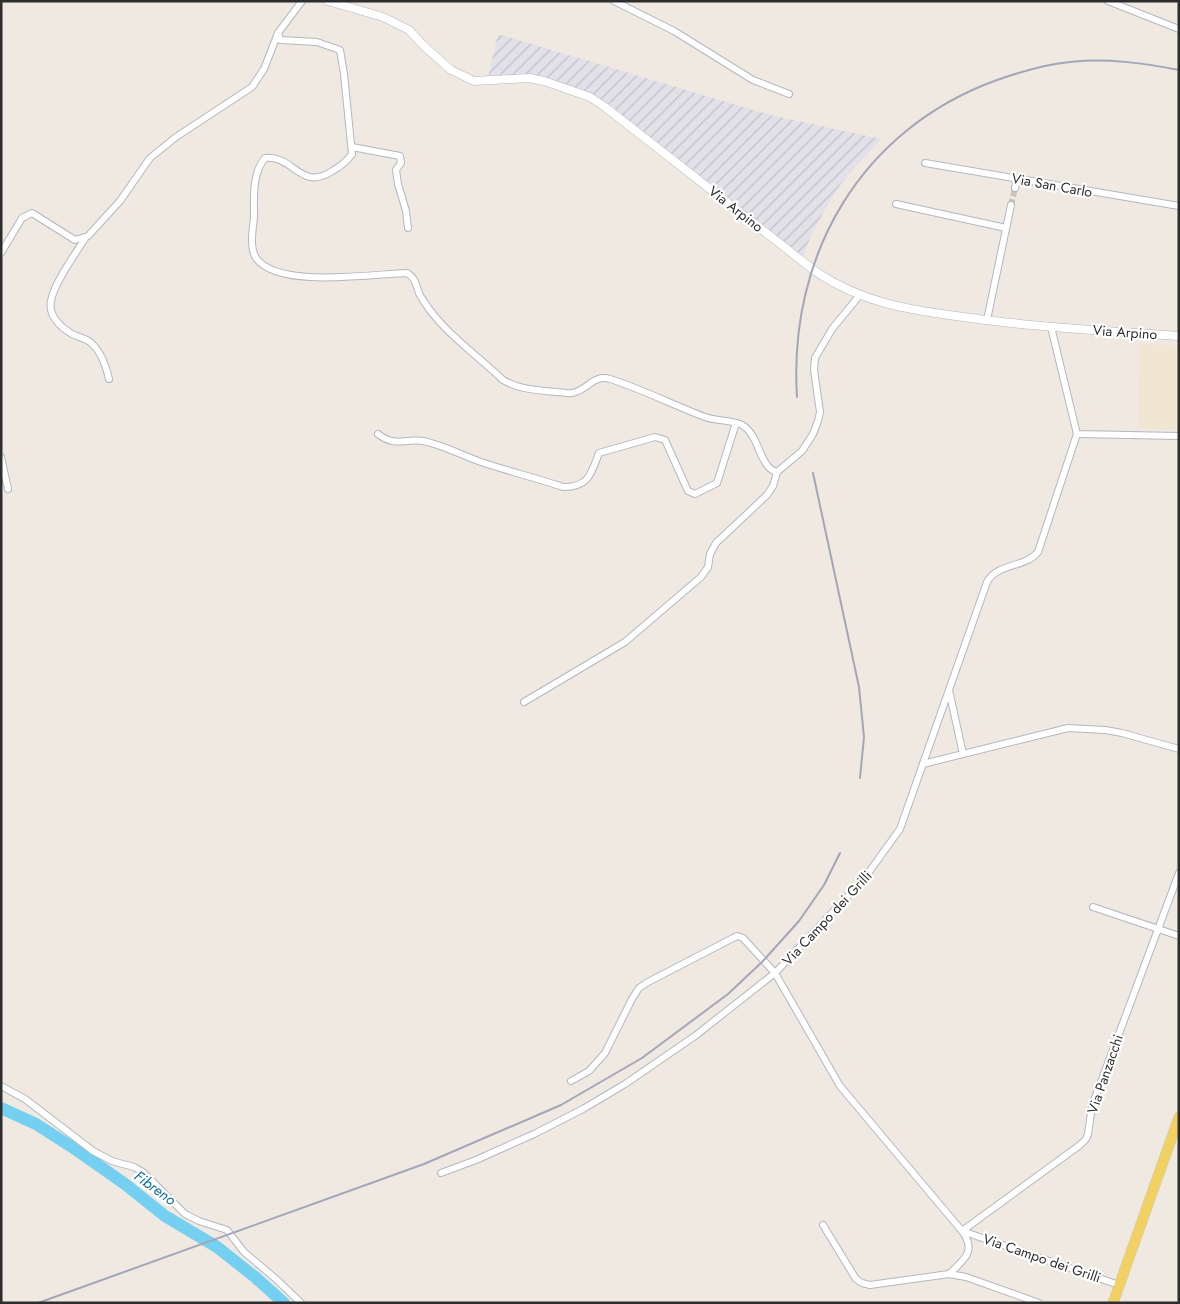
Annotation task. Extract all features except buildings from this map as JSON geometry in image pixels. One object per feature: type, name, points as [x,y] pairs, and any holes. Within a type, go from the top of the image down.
[{"type":"main road","points":[[1113,1303],[1179,1117]]},
{"type":"street","points":[[109,379],[106,368],[96,349],[90,342],[73,334],[58,323],[50,310],[50,301],[55,289],[86,237],[120,201],[150,158],[176,137],[252,87],[264,69],[278,33],[302,1]]},
{"type":"street","name":"Via Arpino","points":[[328,1],[383,17],[409,30],[451,70],[474,81],[529,78],[544,81],[590,97],[815,271],[860,296],[905,308],[987,320],[1051,327],[1179,336]]},
{"type":"street","points":[[614,1],[674,31],[753,80],[789,94]]},
{"type":"street","points":[[1108,1],[1179,29]]},
{"type":"street","points":[[278,33],[280,40],[317,42],[340,50],[352,154],[348,160],[325,176],[316,178],[302,174],[273,157],[265,158],[260,164],[254,194],[252,245],[256,258],[262,264],[283,274],[309,277],[408,273],[412,276],[419,294],[430,310],[451,334],[512,386],[527,390],[573,393],[582,390],[597,378],[606,378],[627,384],[704,416],[742,425],[748,430],[767,466],[777,472]]},
{"type":"street","points":[[352,147],[400,156],[401,163],[396,170],[408,228]]},
{"type":"street","name":"Via San Carlo","points":[[925,163],[1179,206]]},
{"type":"street","points":[[1015,188],[1017,179]]},
{"type":"street","points":[[896,204],[1006,228]]},
{"type":"street","points":[[987,320],[1011,205]]},
{"type":"street","points":[[1,253],[22,218],[32,213],[75,240],[86,237]]},
{"type":"street","points":[[524,702],[625,642],[695,583],[706,570],[711,552],[716,544],[769,493],[777,472],[802,451],[813,434],[820,412],[814,370],[815,358],[832,329],[860,296]]},
{"type":"street","points":[[1051,327],[1077,434],[1179,436]]},
{"type":"street","points":[[378,434],[394,442],[425,441],[484,463],[563,487],[574,487],[587,480],[599,453],[604,450],[655,437],[662,438],[665,440],[688,491],[695,494],[717,483],[736,423]]},
{"type":"street","name":"Via Campo dei Grilli","points":[[1077,434],[1040,550],[1032,558],[997,571],[989,578],[900,829],[860,884],[775,973],[842,1090],[962,1231],[1120,1285]]},
{"type":"street","points":[[1,457],[8,489]]},
{"type":"street","points":[[949,689],[962,754]]},
{"type":"street","points":[[922,764],[1068,728],[1122,733],[1179,749]]},
{"type":"street","name":"Via Panzacchi","points":[[962,1231],[1080,1146],[1086,1139],[1092,1106],[1179,873]]},
{"type":"street","points":[[1093,907],[1179,936]]},
{"type":"street","points":[[441,1173],[476,1160],[534,1134],[583,1109],[625,1084],[695,1036],[775,973],[743,938],[738,936],[730,938],[640,988],[632,999],[605,1053],[589,1071],[571,1081]]},
{"type":"street","points":[[1,1086],[32,1104],[93,1152],[143,1172],[189,1216],[227,1230],[244,1252],[301,1303]]},
{"type":"street","points":[[822,1224],[856,1279],[862,1283],[870,1284],[949,1274],[966,1277],[1039,1303]]},
{"type":"street","points":[[949,1274],[962,1262],[967,1254],[968,1242],[962,1231]]},
{"type":"shaded area","points":[[498,34],[770,115],[881,139],[843,181],[829,202],[811,236],[803,257],[608,105],[544,78],[488,77]]},
{"type":"shaded area","points":[[1140,344],[1179,346],[1179,430],[1138,428]]},
{"type":"waterway","name":"Fibreno","points":[[1,1108],[36,1124],[75,1149],[125,1184],[165,1216],[217,1247],[284,1303]]},
{"type":"tunnel","points":[[1011,205],[1015,188]]},
{"type":"railway","points":[[797,397],[797,345],[805,294],[820,247],[843,204],[872,164],[907,130],[949,102],[997,80],[1042,66],[1070,62],[1111,61],[1138,63],[1179,70]]},
{"type":"railway","points":[[813,473],[859,687],[864,737],[860,778]]},
{"type":"railway","points":[[38,1303],[424,1164],[561,1105],[642,1058],[728,994],[762,962],[799,921],[824,885],[840,853]]}]
